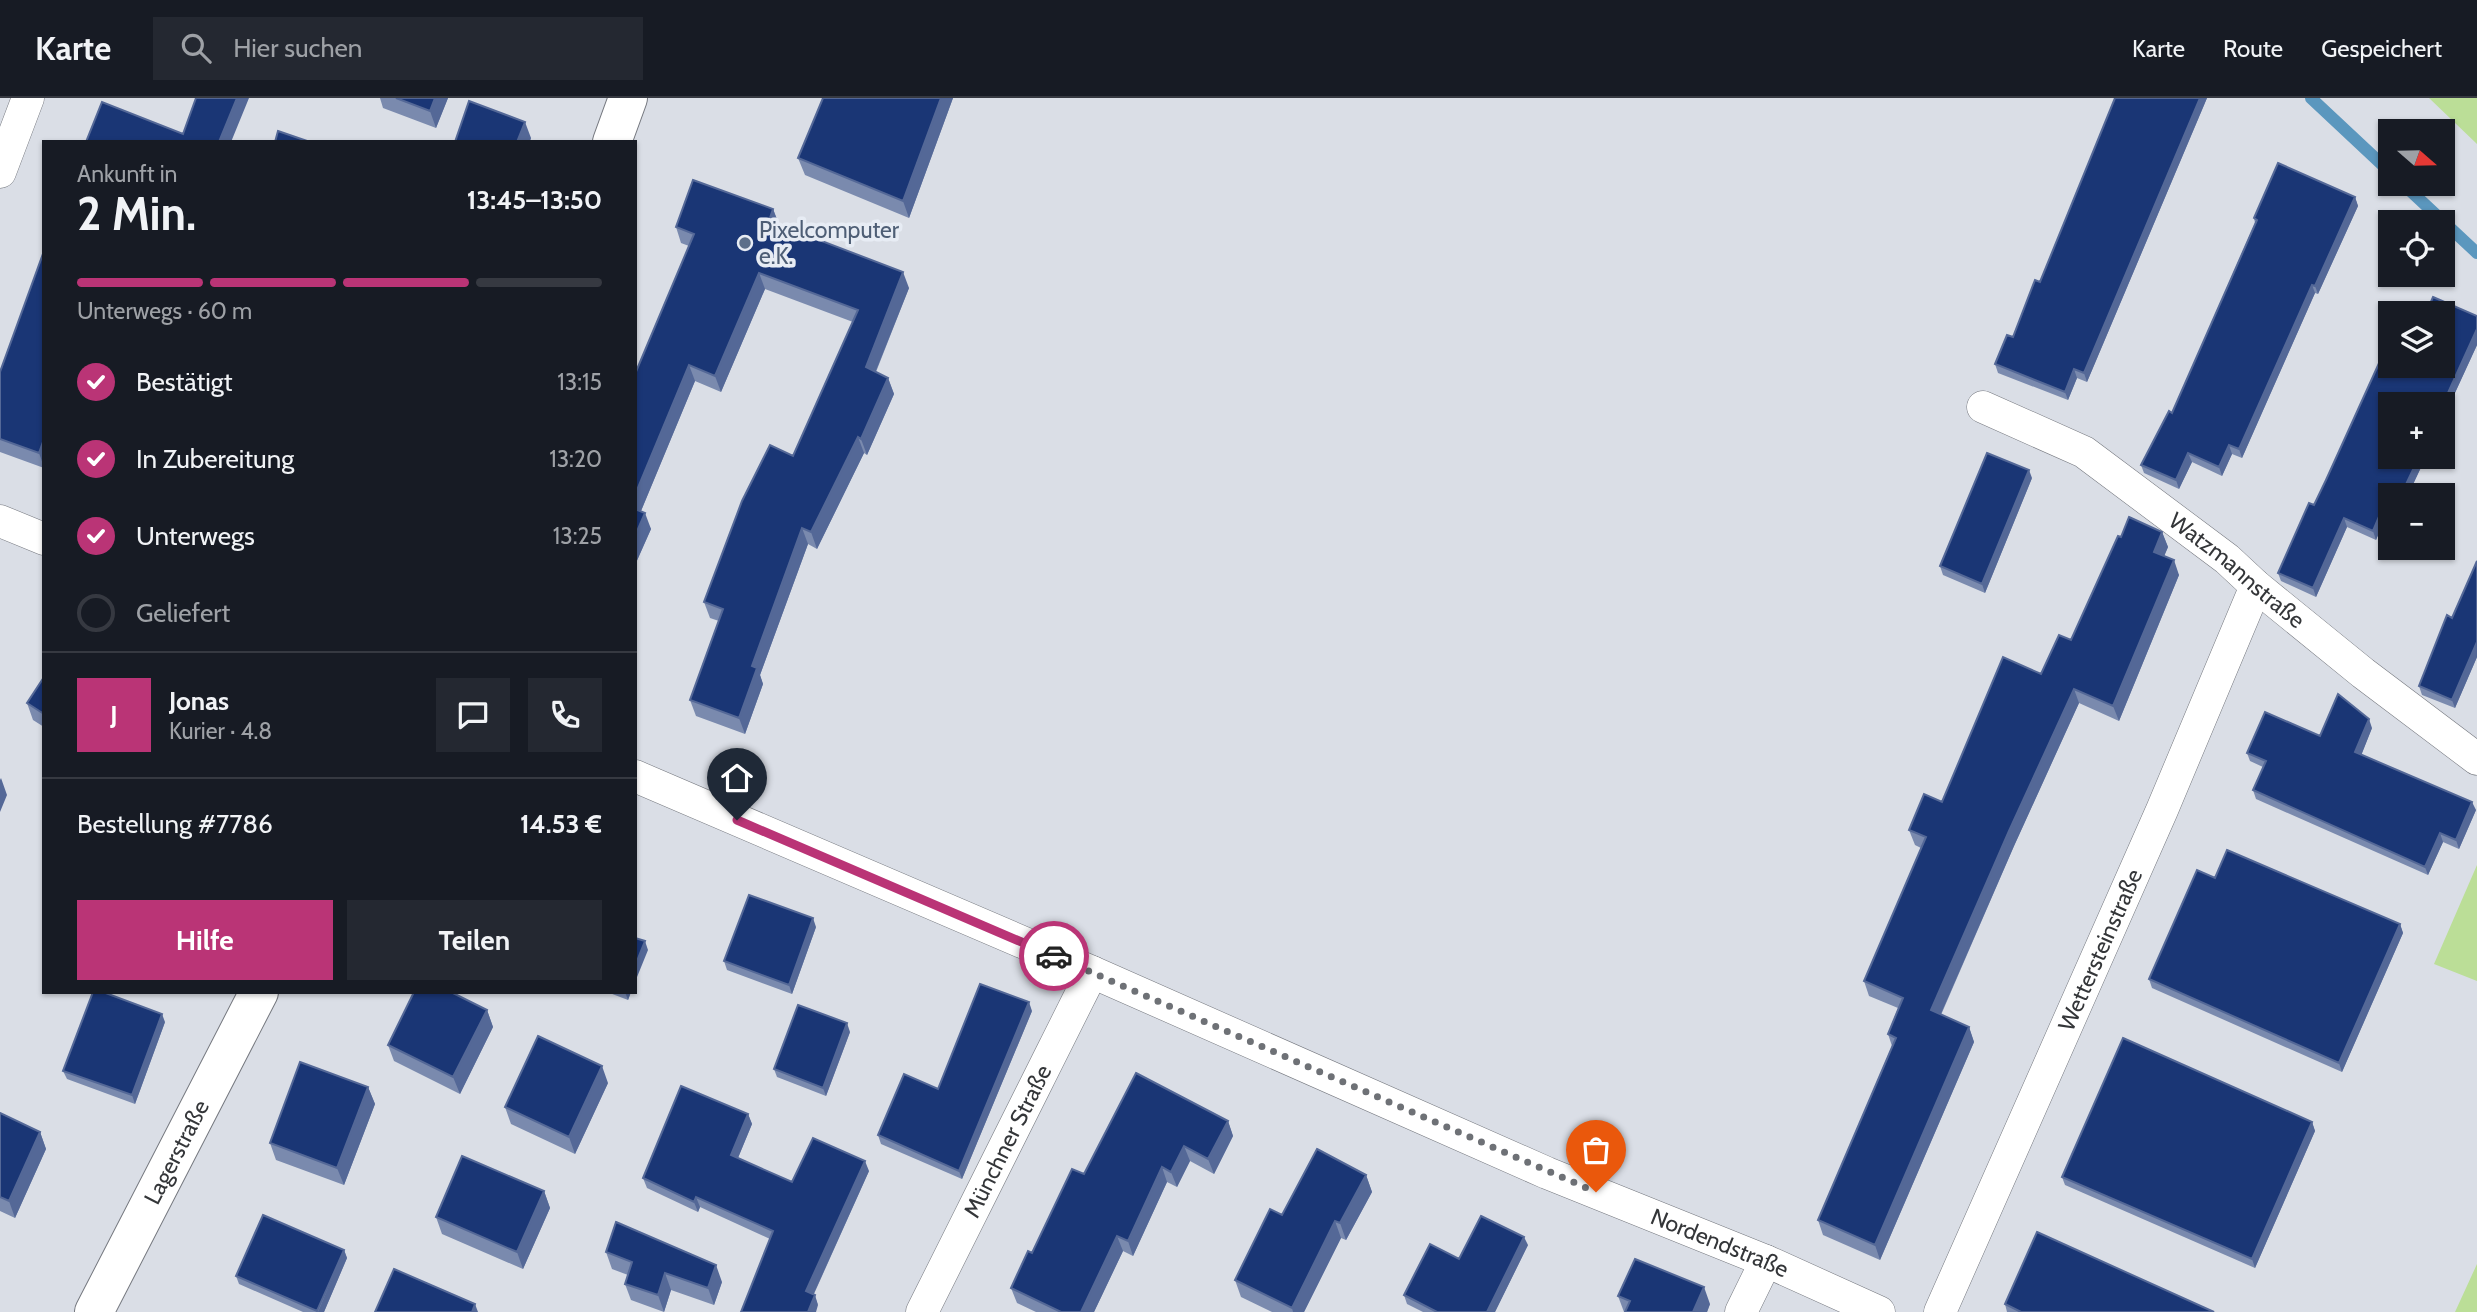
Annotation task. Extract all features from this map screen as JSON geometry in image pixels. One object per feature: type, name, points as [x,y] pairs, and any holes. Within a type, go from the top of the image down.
[{"type":"street","points":[[0,172],[28,98]]},
{"type":"street","points":[[613,140],[628,98]]},
{"type":"street","name":"Watzmannstraße","points":[[1983,407],[2084,452],[2227,559],[2363,673],[2477,759]]},
{"type":"street","points":[[0,521],[42,538]]},
{"type":"street","name":"Wettersteinstraße","points":[[1940,1312],[2166,800],[2256,586]]},
{"type":"street","name":"Nordendstraße","points":[[637,777],[1092,972],[1547,1173],[1766,1261],[1879,1312]]},
{"type":"street","name":"Münchner Straße","points":[[922,1312],[1092,972]]},
{"type":"street","name":"Lagerstraße","points":[[94,1312],[258,994]]},
{"type":"street","points":[[1741,1312],[1766,1261]]},
{"type":"green space","points":[[2429,98],[2477,98],[2477,144],[2455,123],[2455,119],[2451,119]]},
{"type":"green space","points":[[2477,865],[2477,981],[2434,964]]},
{"type":"green space","points":[[2477,1264],[2477,1312],[2455,1312]]},
{"type":"building","points":[[196,98],[237,98],[220,140],[87,140],[102,102],[183,134]]},
{"type":"building","points":[[396,98],[435,98],[430,111]]},
{"type":"building","points":[[823,98],[941,98],[903,201],[798,158]]},
{"type":"building","points":[[2115,98],[2200,98],[2084,373],[2074,369],[2065,392],[1995,364],[2007,335],[2013,337],[2035,280],[2040,282]]},
{"type":"building","points":[[469,101],[525,122],[518,140],[456,140]]},
{"type":"building","points":[[278,131],[304,140],[276,140]]},
{"type":"building","points":[[2278,163],[2355,197],[2315,286],[2312,285],[2239,449],[2229,445],[2219,467],[2188,453],[2176,480],[2141,465],[2169,411],[2172,413],[2257,220],[2254,218]]},
{"type":"building","points":[[693,180],[773,209],[769,221],[903,272],[866,367],[888,378],[861,439],[858,437],[811,532],[802,528],[752,666],[757,668],[739,718],[690,700],[723,609],[704,602],[742,501],[770,445],[793,456],[858,310],[759,273],[715,376],[689,365],[637,490],[637,369],[694,234],[676,227]]},
{"type":"building","points":[[42,256],[42,445],[39,453],[0,439],[0,372]]},
{"type":"building","points":[[2455,306],[2477,316],[2477,329],[2455,378]]},
{"type":"building","points":[[2378,365],[2378,378],[2455,378],[2448,392],[2378,392],[2378,469],[2413,469],[2407,483],[2378,483],[2378,519],[2373,531],[2344,518],[2313,588],[2278,573],[2309,503],[2314,505]]},
{"type":"building","points":[[1987,453],[2029,470],[1982,584],[1940,566]]},
{"type":"building","points":[[637,510],[645,513],[637,531]]},
{"type":"building","points":[[2129,517],[2162,532],[2154,552],[2174,560],[2113,706],[2074,689],[2009,831],[1931,1010],[1969,1027],[1875,1245],[1818,1220],[1896,1038],[1888,1034],[1903,998],[1864,981],[1926,837],[1909,830],[1924,794],[1942,802],[2003,657],[2041,674],[2059,635],[2071,640]]},
{"type":"building","points":[[2477,561],[2477,642],[2452,700],[2419,686],[2447,615],[2452,618]]},
{"type":"building","points":[[42,680],[42,713],[27,703]]},
{"type":"building","points":[[2338,694],[2369,719],[2355,752],[2472,802],[2456,840],[2440,833],[2425,867],[2253,790],[2266,761],[2247,753],[2265,712],[2320,736]]},
{"type":"building","points":[[2227,850],[2400,924],[2339,1063],[2149,979],[2197,870],[2215,878]]},
{"type":"building","points":[[749,895],[813,918],[789,985],[724,961]]},
{"type":"building","points":[[637,939],[645,941],[637,961]]},
{"type":"building","points":[[980,984],[1029,1002],[959,1171],[878,1135],[904,1074],[938,1089]]},
{"type":"building","points":[[92,994],[108,994],[162,1014],[132,1095],[63,1071]]},
{"type":"building","points":[[413,994],[455,994],[487,1010],[453,1077],[388,1045]]},
{"type":"building","points":[[798,1005],[847,1023],[823,1088],[774,1069]]},
{"type":"building","points":[[538,1036],[602,1066],[569,1137],[505,1107]]},
{"type":"building","points":[[2123,1038],[2312,1122],[2252,1259],[2062,1177]]},
{"type":"building","points":[[300,1062],[368,1087],[337,1168],[270,1143]]},
{"type":"building","points":[[1136,1073],[1228,1121],[1208,1159],[1184,1146],[1171,1172],[1162,1167],[1128,1241],[1117,1236],[1081,1312],[1061,1312],[1011,1288],[1028,1251],[1032,1253],[1072,1169],[1084,1174]]},
{"type":"building","points":[[681,1086],[748,1114],[731,1155],[792,1182],[813,1138],[865,1161],[806,1291],[815,1295],[808,1312],[741,1312],[773,1231],[696,1197],[694,1202],[643,1178]]},
{"type":"building","points":[[0,1113],[40,1132],[9,1201],[0,1197]]},
{"type":"building","points":[[1317,1149],[1366,1175],[1340,1223],[1335,1221],[1292,1308],[1235,1280],[1270,1209],[1282,1215]]},
{"type":"building","points":[[462,1156],[544,1191],[517,1252],[436,1217]]},
{"type":"building","points":[[263,1215],[344,1250],[317,1311],[236,1276]]},
{"type":"building","points":[[1481,1216],[1524,1237],[1487,1312],[1437,1312],[1404,1295],[1430,1244],[1459,1259]]},
{"type":"building","points":[[616,1222],[716,1265],[708,1288],[665,1273],[658,1295],[625,1284],[632,1262],[606,1252]]},
{"type":"building","points":[[2037,1232],[2214,1312],[2021,1312],[2005,1304]]},
{"type":"building","points":[[1635,1259],[1704,1287],[1693,1312],[1625,1312],[1630,1301],[1618,1296]]},
{"type":"building","points":[[394,1269],[475,1304],[472,1312],[375,1312]]},
{"type":"waterway","points":[[2311,98],[2378,161]]},
{"type":"waterway","points":[[2416,196],[2477,253]]},
{"type":"way so far","points":[[1054,956],[1547,1173],[1596,1192]]},
{"type":"place","name":"Pixelcomputer e.K.","points":[[745,243]]},
{"type":"route","points":[[737,820],[1054,956]]}]
